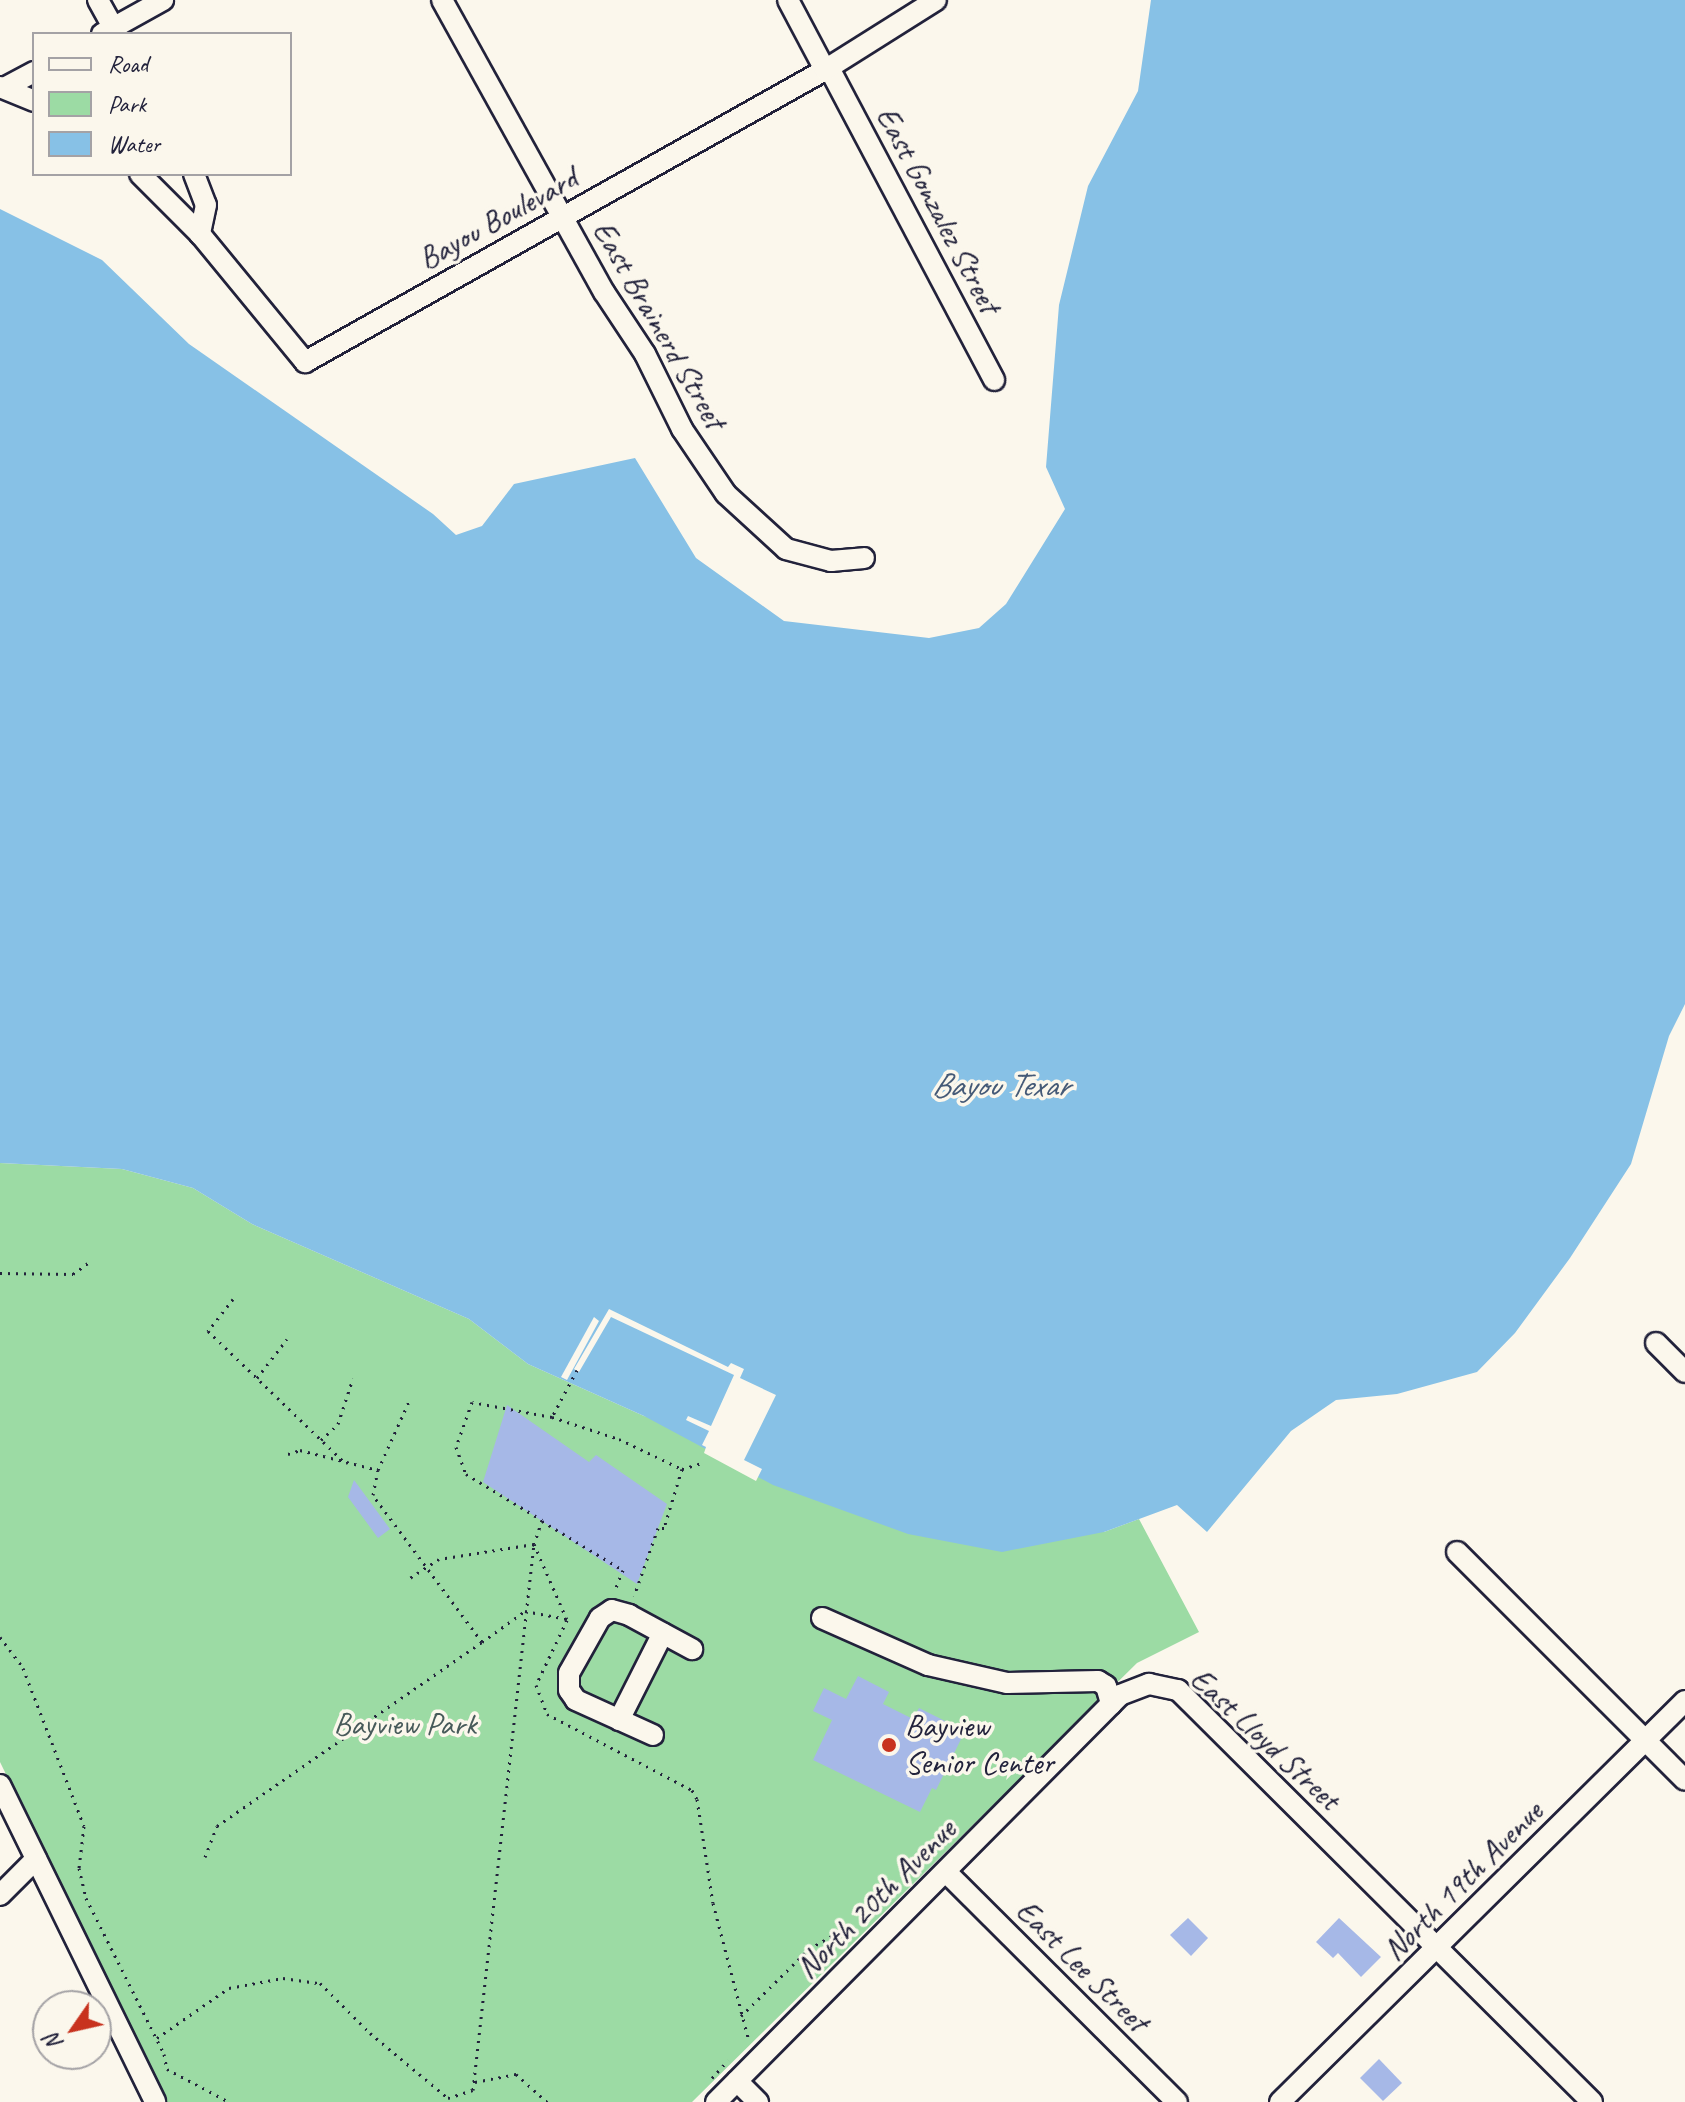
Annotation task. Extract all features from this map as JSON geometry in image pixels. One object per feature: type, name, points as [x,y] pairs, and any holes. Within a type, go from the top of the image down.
[{"type":"street","points":[[98,0],[111,32],[163,0]]},
{"type":"street","name":"East Brainerd Street","points":[[442,0],[604,292],[645,354],[682,429],[726,494],[786,549],[831,561],[864,558]]},
{"type":"street","name":"East Gonzalez Street","points":[[788,0],[994,380]]},
{"type":"street","name":"Bayou Boulevard","points":[[142,176],[200,234],[305,362],[827,69],[936,0]]},
{"type":"street","points":[[2,88],[32,73]]},
{"type":"street","points":[[2,88],[32,100]]},
{"type":"street","points":[[195,176],[206,205],[200,234]]},
{"type":"street","points":[[1656,1343],[1685,1372]]},
{"type":"street","points":[[1457,1552],[1685,1780]]},
{"type":"street","points":[[653,1735],[576,1700],[569,1690],[569,1673],[600,1618],[612,1610],[692,1649]]},
{"type":"street","points":[[822,1618],[928,1665],[1007,1683],[1098,1681],[1106,1686],[1111,1704]]},
{"type":"street","points":[[619,1720],[663,1633]]},
{"type":"street","name":"East Lloyd Street","points":[[1111,1704],[1133,1687],[1149,1684],[1178,1690],[1592,2102]]},
{"type":"street","name":"North 19th Avenue","points":[[1280,2102],[1438,1949],[1685,1701]]},
{"type":"street","name":"North 20th Avenue","points":[[716,2102],[1111,1704]]},
{"type":"street","points":[[0,1785],[152,2101]]},
{"type":"street","points":[[0,1895],[36,1859]]},
{"type":"street","name":"East Lee Street","points":[[946,1872],[1177,2102]]},
{"type":"street","points":[[737,2081],[758,2102]]},
{"type":"path","points":[[0,1273],[73,1274],[88,1263]]},
{"type":"path","points":[[233,1299],[208,1331],[346,1464]]},
{"type":"path","points":[[257,1378],[287,1339]]},
{"type":"path","points":[[552,1417],[577,1370]]},
{"type":"path","points":[[321,1440],[338,1424],[353,1378]]},
{"type":"path","points":[[410,1399],[378,1470],[373,1495],[482,1642]]},
{"type":"path","points":[[612,1597],[623,1570],[466,1474],[456,1447],[472,1402],[552,1417],[619,1439],[682,1469],[702,1463]]},
{"type":"path","points":[[288,1454],[300,1450],[378,1470]]},
{"type":"path","points":[[632,1600],[658,1528],[664,1528],[682,1469]]},
{"type":"path","points":[[157,2038],[229,1988],[283,1978],[320,1983],[370,2033],[448,2098],[473,2090],[525,1611],[534,1544],[542,1520]]},
{"type":"path","points":[[407,1580],[439,1559],[534,1544]]},
{"type":"path","points":[[534,1544],[567,1620],[536,1685],[547,1714],[692,1790],[697,1799],[713,1903],[741,2016],[750,2042],[763,2055]]},
{"type":"path","points":[[205,1857],[217,1826],[525,1611],[567,1620]]},
{"type":"path","points":[[0,1637],[23,1668],[84,1826],[79,1868],[86,1898],[157,2038],[167,2069],[229,2102]]},
{"type":"path","points":[[741,2016],[809,1949],[840,1931]]},
{"type":"path","points":[[473,2082],[516,2074],[547,2102]]},
{"type":"green space","name":"Bayview Park","points":[[0,1163],[122,1169],[193,1188],[252,1224],[469,1319],[528,1364],[644,1416],[1104,1532],[1139,1519],[1199,1632],[1137,1663],[692,2102],[167,2102],[0,1762]]},
{"type":"water","name":"Bayou Texar","points":[[1151,0],[1685,0],[1685,1004],[1669,1036],[1631,1164],[1570,1258],[1515,1333],[1477,1372],[1397,1394],[1336,1400],[1291,1431],[1207,1532],[1177,1505],[1104,1532],[1002,1552],[908,1534],[773,1485],[644,1416],[528,1364],[469,1319],[252,1224],[193,1188],[122,1169],[0,1163],[0,209],[102,260],[189,344],[433,514],[456,535],[482,526],[514,484],[635,458],[696,558],[784,621],[929,638],[979,628],[1006,604],[1065,509],[1046,467],[1059,305],[1088,186],[1138,91]]},
{"type":"pier","points":[[609,1309],[728,1367],[731,1363],[744,1369],[740,1378],[776,1395],[744,1460],[762,1469],[756,1481],[704,1453],[706,1447],[702,1445],[709,1431],[686,1420],[688,1416],[711,1426],[734,1375],[611,1317],[579,1372],[574,1369]]},
{"type":"pier","points":[[594,1317],[599,1321],[567,1380],[561,1377]]},
{"type":"building","points":[[507,1405],[589,1462],[596,1455],[667,1504],[637,1584],[483,1482]]},
{"type":"building","points":[[354,1480],[390,1529],[378,1538],[348,1497]]},
{"type":"building","name":"Bayview Senior Center","points":[[858,1676],[889,1692],[883,1704],[913,1719],[919,1708],[965,1731],[936,1790],[932,1788],[920,1812],[813,1760],[832,1720],[813,1711],[824,1688],[846,1699]]},
{"type":"building","points":[[1188,1918],[1208,1938],[1191,1956],[1170,1935]]},
{"type":"building","points":[[1339,1918],[1381,1957],[1361,1977],[1338,1953],[1333,1958],[1316,1942]]},
{"type":"building","points":[[1379,2059],[1402,2083],[1383,2101],[1360,2078]]},
{"type":"place","name":"Bayview Senior Center","points":[[889,1745]]}]
